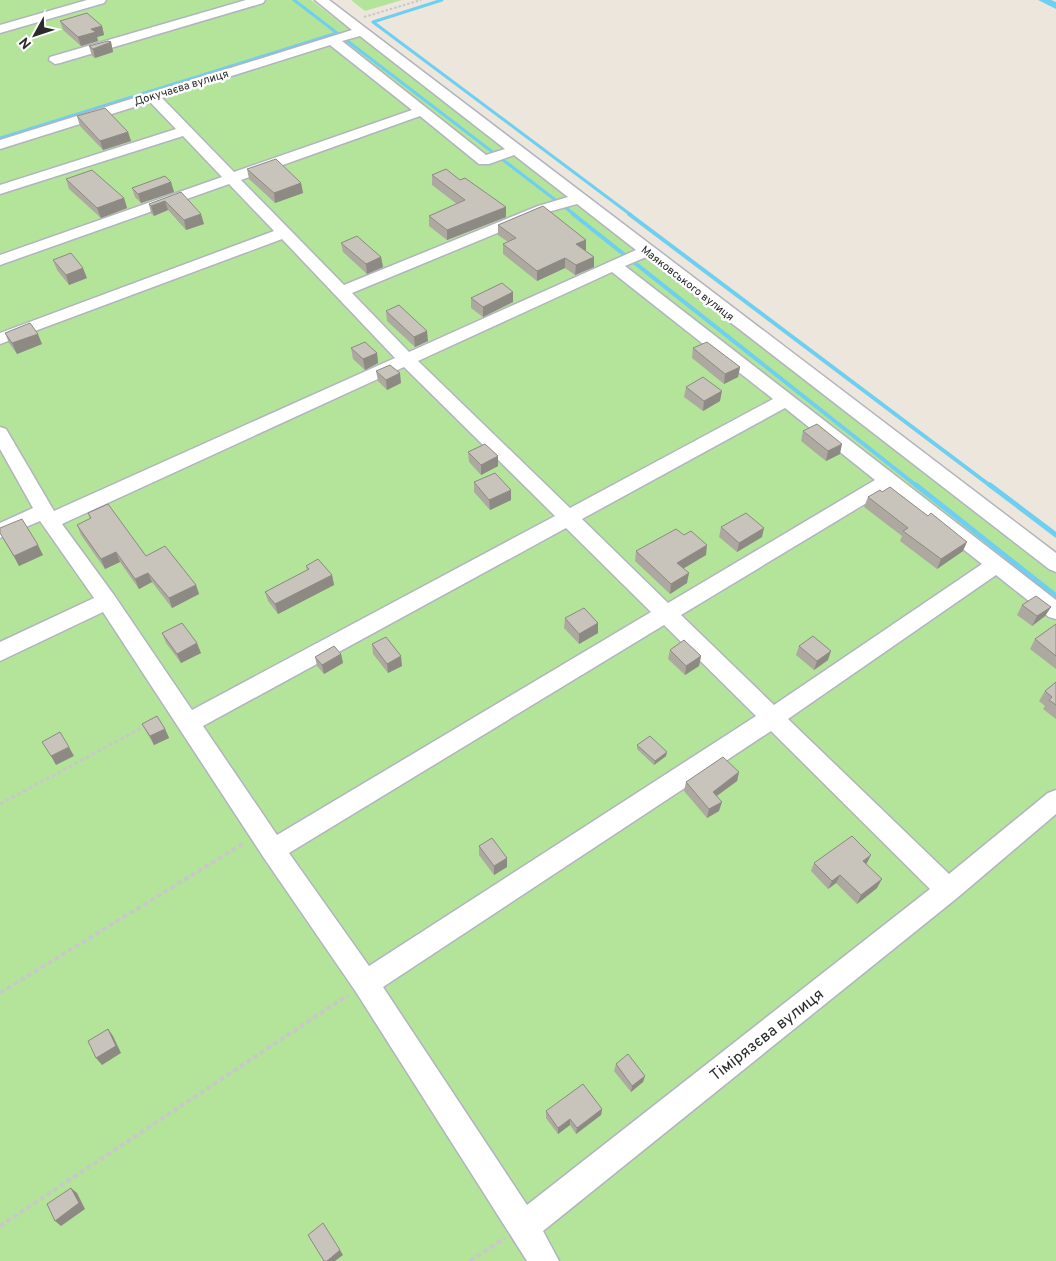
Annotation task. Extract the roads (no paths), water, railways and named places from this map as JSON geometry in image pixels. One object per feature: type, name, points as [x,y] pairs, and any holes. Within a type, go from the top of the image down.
[{"type":"street","points":[[0,28],[100,0]]},
{"type":"street","points":[[55,60],[259,0]]},
{"type":"street","name":"Маяковського вулиця","points":[[321,0],[505,154],[578,199],[1056,564]]},
{"type":"street","name":"Докучаєва вулиця","points":[[0,145],[334,40],[354,29]]},
{"type":"street","points":[[334,40],[484,160],[505,154]]},
{"type":"street","points":[[152,96],[406,359],[948,890]]},
{"type":"street","points":[[0,260],[422,111]]},
{"type":"street","points":[[0,190],[185,131]]},
{"type":"street","points":[[341,292],[543,209],[578,199]]},
{"type":"street","points":[[0,339],[284,233]]},
{"type":"street","points":[[0,531],[47,516],[406,359],[646,251]]},
{"type":"street","points":[[613,265],[1056,611]]},
{"type":"street","points":[[732,357],[763,341]]},
{"type":"street","points":[[184,716],[568,517],[786,400]]},
{"type":"street","points":[[0,433],[47,516],[107,601],[267,841],[365,983],[524,1227],[544,1261]]},
{"type":"street","points":[[267,841],[666,614],[889,480]]},
{"type":"street","points":[[365,983],[772,718],[996,564]]},
{"type":"street","points":[[0,652],[107,601]]},
{"type":"street","name":"Тімірязєва вулиця","points":[[524,1227],[948,890],[1056,800]]},
{"type":"waterway","points":[[294,0],[575,215]]},
{"type":"waterway","points":[[442,0],[373,22],[631,215]]},
{"type":"waterway","points":[[1043,0],[1056,6]]},
{"type":"waterway","points":[[0,138],[337,33]]},
{"type":"waterway","points":[[573,214],[918,487]]},
{"type":"waterway","points":[[629,214],[992,487]]},
{"type":"waterway","points":[[916,485],[1056,596]]},
{"type":"waterway","points":[[990,485],[1056,535]]}]
